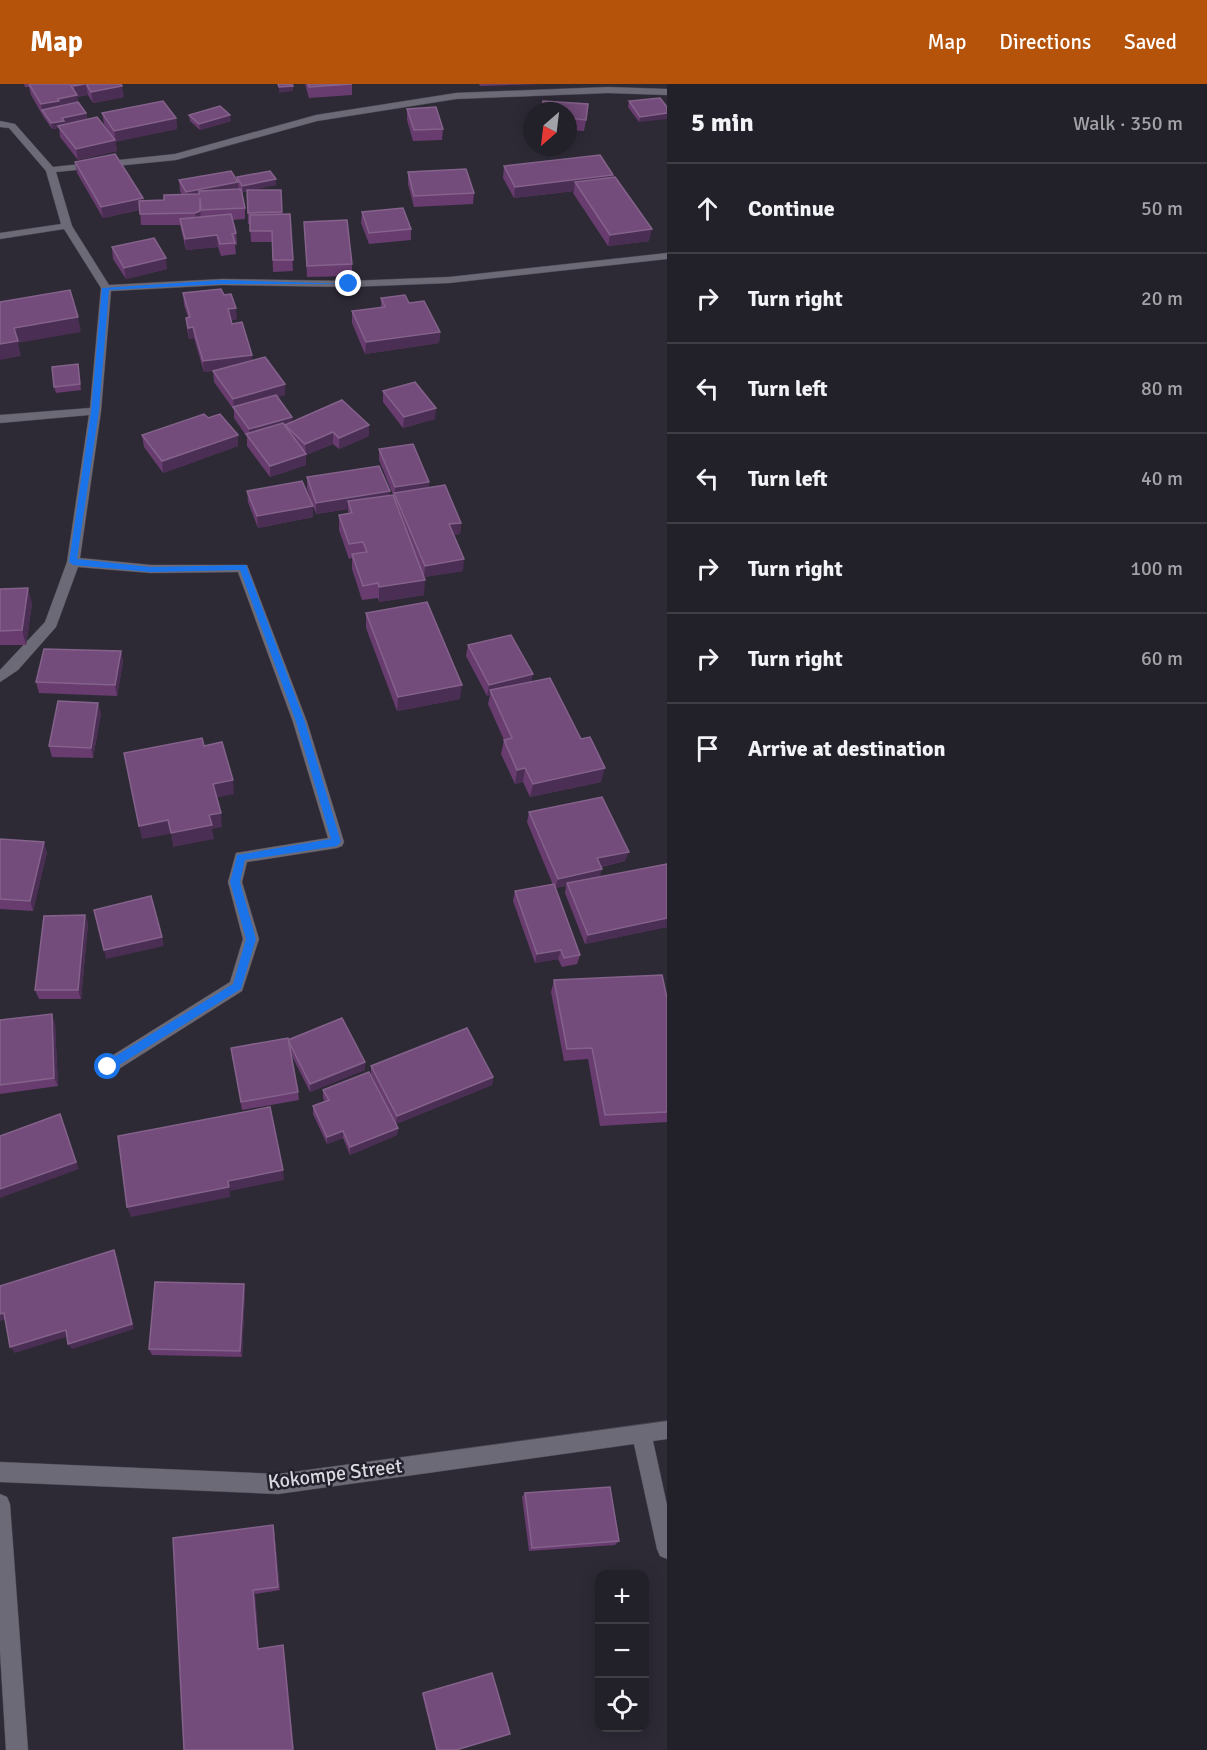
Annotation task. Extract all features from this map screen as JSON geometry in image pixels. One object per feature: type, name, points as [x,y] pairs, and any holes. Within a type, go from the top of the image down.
[{"type":"street","points":[[450,84],[456,96]]},
{"type":"street","points":[[51,170],[176,157],[316,118],[456,96],[608,90],[667,92]]},
{"type":"street","points":[[0,124],[12,126],[51,170],[67,226],[106,288],[95,411],[73,562],[51,624],[13,667],[0,677]]},
{"type":"street","points":[[0,236],[67,226]]},
{"type":"street","points":[[106,288],[222,282],[349,284],[449,280],[596,261],[667,256]]},
{"type":"street","points":[[0,419],[95,411]]},
{"type":"street","points":[[73,562],[151,569],[243,567],[300,722],[337,842],[241,857],[235,882],[251,939],[237,986],[108,1067]]},
{"type":"street","name":"Kokompe Street","points":[[0,1472],[278,1484],[667,1430]]},
{"type":"street","points":[[641,1432],[667,1549]]},
{"type":"street","points":[[0,1504],[17,1750]]},
{"type":"building","points":[[29,84],[70,84],[77,95],[41,104]]},
{"type":"building","points":[[86,84],[121,84],[122,86],[91,92]]},
{"type":"building","points":[[278,84],[292,84],[293,86],[279,87]]},
{"type":"building","points":[[308,84],[352,84],[309,87]]},
{"type":"building","points":[[660,98],[667,107],[667,113],[640,117],[629,101]]},
{"type":"building","points":[[163,101],[176,118],[114,131],[102,113]]},
{"type":"building","points":[[78,102],[86,113],[62,118],[64,121],[51,123],[42,110]]},
{"type":"building","points":[[577,103],[588,104],[586,120],[577,119]]},
{"type":"building","points":[[220,106],[230,115],[199,124],[189,115]]},
{"type":"building","points":[[436,107],[443,129],[414,130],[407,109]]},
{"type":"building","points":[[97,117],[115,140],[76,149],[58,126]]},
{"type":"building","points":[[115,154],[143,198],[101,207],[75,162]]},
{"type":"building","points":[[600,155],[613,175],[515,187],[504,166]]},
{"type":"building","points":[[466,169],[474,193],[414,196],[408,172]]},
{"type":"building","points":[[231,171],[238,182],[186,192],[179,180]]},
{"type":"building","points":[[270,171],[276,179],[242,186],[237,177]]},
{"type":"building","points":[[615,177],[652,229],[610,235],[575,182]]},
{"type":"building","points":[[241,189],[245,208],[201,210],[200,198],[200,211],[195,213],[140,214],[139,201],[164,200],[164,195]]},
{"type":"building","points":[[247,190],[281,190],[282,212],[248,213]]},
{"type":"building","points":[[403,208],[411,229],[369,233],[362,212]]},
{"type":"building","points":[[231,214],[236,233],[232,234],[235,243],[220,244],[217,235],[185,239],[180,219]]},
{"type":"building","points":[[290,214],[293,260],[273,260],[272,231],[250,231],[250,215]]},
{"type":"building","points":[[347,220],[352,264],[307,266],[304,222]]},
{"type":"building","points":[[154,238],[166,258],[124,268],[112,247]]},
{"type":"building","points":[[221,289],[224,295],[231,294],[236,308],[228,309],[232,324],[242,322],[252,355],[203,361],[193,327],[188,328],[186,318],[190,317],[183,293]]},
{"type":"building","points":[[70,290],[78,317],[14,328],[18,341],[0,344],[0,302]]},
{"type":"building","points":[[405,295],[409,303],[424,301],[440,332],[366,342],[352,311],[385,307],[381,298]]},
{"type":"building","points":[[265,357],[285,384],[233,399],[213,371]]},
{"type":"building","points":[[78,364],[80,384],[54,387],[52,367]]},
{"type":"building","points":[[415,382],[436,408],[404,417],[383,391]]},
{"type":"building","points":[[276,395],[292,417],[249,429],[233,407]]},
{"type":"building","points":[[342,400],[369,425],[339,438],[333,432],[305,444],[285,425]]},
{"type":"building","points":[[204,414],[208,418],[220,414],[238,435],[162,461],[142,435]]},
{"type":"building","points":[[283,423],[306,454],[270,466],[246,434]]},
{"type":"building","points":[[413,444],[429,482],[395,487],[379,449]]},
{"type":"building","points":[[379,466],[390,491],[316,503],[307,477]]},
{"type":"building","points":[[302,481],[313,506],[257,516],[247,491]]},
{"type":"building","points":[[445,485],[461,523],[449,524],[464,559],[425,566],[394,493]]},
{"type":"building","points":[[393,495],[425,580],[379,587],[378,583],[363,586],[352,554],[367,552],[363,542],[349,544],[339,515],[352,513],[348,501]]},
{"type":"building","points":[[28,588],[22,630],[0,631],[0,589]]},
{"type":"building","points":[[427,602],[462,685],[398,697],[366,613]]},
{"type":"building","points":[[511,635],[533,674],[489,685],[468,645]]},
{"type":"building","points":[[44,649],[121,651],[115,685],[36,682]]},
{"type":"building","points":[[550,678],[581,739],[590,737],[605,768],[533,784],[525,768],[517,770],[504,740],[512,738],[490,690]]},
{"type":"building","points":[[58,701],[98,703],[91,748],[49,746]]},
{"type":"building","points":[[202,738],[204,746],[222,742],[233,780],[213,784],[221,813],[209,815],[212,825],[171,833],[168,820],[139,826],[124,753]]},
{"type":"building","points":[[602,797],[629,852],[597,858],[602,869],[558,879],[529,812]]},
{"type":"building","points":[[0,839],[44,842],[30,901],[0,899]]},
{"type":"building","points":[[667,864],[667,918],[588,935],[567,883]]},
{"type":"building","points":[[554,884],[580,955],[564,958],[561,950],[537,954],[515,891]]},
{"type":"building","points":[[151,896],[162,937],[104,950],[94,910]]},
{"type":"building","points":[[85,915],[78,990],[35,990],[44,916]]},
{"type":"building","points":[[662,975],[667,998],[667,1112],[605,1115],[592,1048],[567,1049],[554,980]]},
{"type":"building","points":[[52,1014],[54,1078],[0,1085],[0,1020]]},
{"type":"building","points":[[342,1018],[365,1062],[310,1084],[288,1040]]},
{"type":"building","points":[[467,1028],[493,1077],[397,1116],[371,1066]]},
{"type":"building","points":[[288,1038],[298,1092],[241,1102],[231,1048]]},
{"type":"building","points":[[369,1072],[398,1128],[350,1147],[343,1131],[327,1137],[313,1106],[329,1100],[323,1090]]},
{"type":"building","points":[[270,1107],[283,1170],[228,1181],[229,1187],[127,1207],[118,1136]]},
{"type":"building","points":[[60,1114],[76,1162],[0,1189],[0,1136]]},
{"type":"building","points":[[114,1250],[132,1324],[68,1344],[66,1330],[10,1347],[4,1313],[0,1314],[0,1286]]},
{"type":"building","points":[[155,1282],[244,1284],[240,1351],[149,1349]]},
{"type":"building","points":[[610,1487],[619,1541],[532,1548],[525,1493]]},
{"type":"building","points":[[273,1525],[278,1587],[253,1590],[258,1649],[283,1645],[293,1750],[184,1750],[173,1538]]},
{"type":"building","points":[[492,1673],[510,1734],[456,1750],[437,1750],[423,1693]]},
{"type":"route","points":[[108,1067],[237,986],[251,939],[235,882],[241,857],[337,842],[300,722],[243,567],[151,569],[73,562],[95,411],[106,288],[222,282],[349,284]]}]
